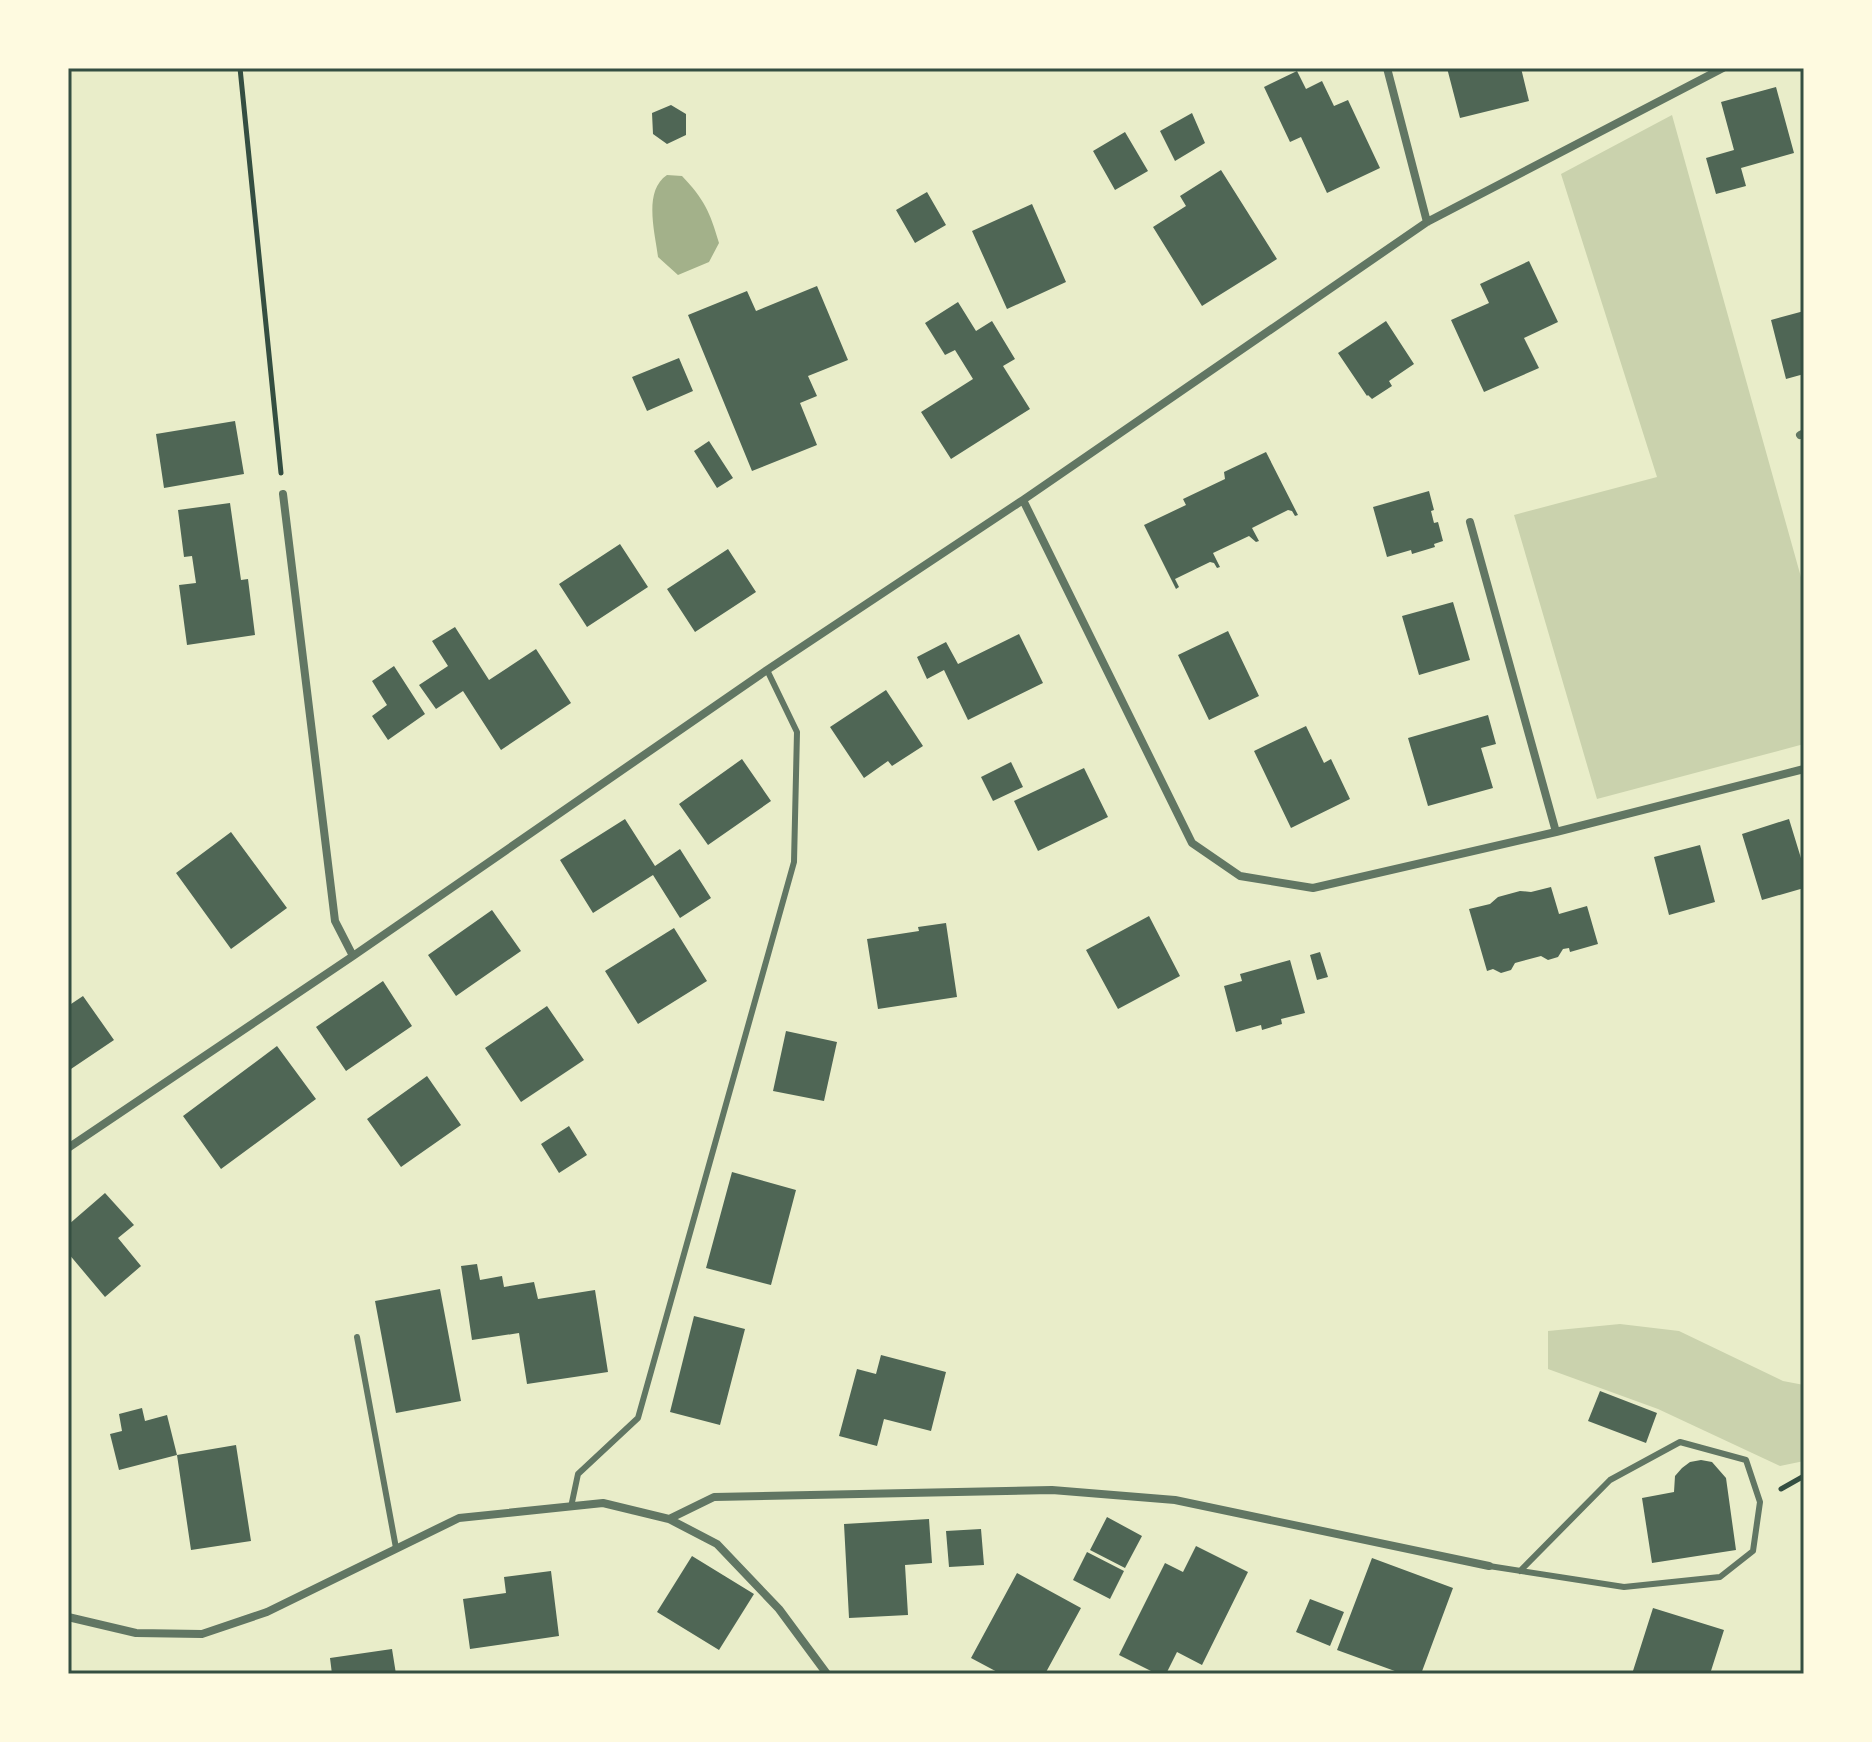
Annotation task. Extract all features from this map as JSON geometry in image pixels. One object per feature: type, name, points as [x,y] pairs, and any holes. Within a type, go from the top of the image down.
[{"type":"street","points":[[1387,68],[1427,222]]},
{"type":"street","points":[[68,1148],[1427,222],[1723,68]]},
{"type":"street","points":[[283,494],[335,921],[353,956]]},
{"type":"street","points":[[1023,500],[1192,843],[1240,876],[1313,888],[1556,832],[1804,769]]},
{"type":"street","points":[[1470,522],[1556,832]]},
{"type":"street","points":[[669,1519],[714,1497],[1052,1490],[1175,1500],[1489,1566]]},
{"type":"street","points":[[68,1617],[136,1633],[202,1634],[267,1612],[459,1518],[603,1503],[669,1519],[717,1544],[779,1609],[827,1674]]},
{"type":"lane","points":[[571,1507],[578,1474],[638,1418],[794,862],[797,732],[767,670]]},
{"type":"lane","points":[[357,1337],[396,1548]]},
{"type":"lane","points":[[1489,1566],[1520,1571],[1624,1587],[1720,1577],[1753,1551],[1760,1502],[1746,1460],[1680,1442],[1610,1480],[1520,1571]]},
{"type":"path","points":[[240,68],[283,494]]},
{"type":"shaded area","points":[[1672,115],[1804,588],[1804,744],[1597,799],[1514,515],[1657,477],[1561,174]]},
{"type":"shaded area","points":[[667,175],[682,176],[696,192],[709,214],[719,243],[709,262],[678,275],[658,257],[653,224],[655,191]]},
{"type":"shaded area","points":[[1620,1324],[1679,1331],[1783,1381],[1804,1385],[1804,1461],[1780,1466],[1658,1409],[1548,1369],[1548,1331]]},
{"type":"building","points":[[1447,68],[1521,68],[1529,101],[1460,118]]},
{"type":"building","points":[[1297,71],[1306,89],[1322,81],[1334,106],[1348,100],[1380,168],[1327,193],[1301,137],[1290,142],[1264,87]]},
{"type":"building","points":[[1776,87],[1794,153],[1741,168],[1746,186],[1716,194],[1706,158],[1734,150],[1721,102]]},
{"type":"building","points":[[671,105],[686,114],[686,135],[667,144],[653,134],[652,113]]},
{"type":"building","points":[[1192,113],[1205,143],[1175,161],[1160,131]]},
{"type":"building","points":[[1125,132],[1148,171],[1115,190],[1093,151]]},
{"type":"building","points":[[1221,170],[1277,259],[1202,306],[1153,227],[1186,206],[1180,196]]},
{"type":"building","points":[[927,192],[946,225],[915,243],[896,210]]},
{"type":"building","points":[[1032,204],[1066,282],[1007,309],[972,231]]},
{"type":"building","points":[[1529,261],[1558,322],[1524,338],[1539,368],[1484,392],[1451,320],[1489,303],[1480,284]]},
{"type":"building","points":[[817,286],[848,360],[808,376],[817,396],[800,403],[817,445],[752,471],[688,315],[747,291],[756,311]]},
{"type":"building","points":[[958,302],[976,331],[992,321],[1015,359],[1003,366],[1030,409],[951,459],[921,412],[973,379],[955,350],[945,355],[925,323]]},
{"type":"building","points":[[1804,311],[1804,374],[1786,379],[1771,320]]},
{"type":"building","points":[[1386,321],[1414,364],[1389,381],[1392,386],[1372,399],[1338,353]]},
{"type":"building","points":[[679,358],[693,391],[647,411],[632,377]]},
{"type":"building","points":[[235,421],[244,474],[164,488],[156,434]]},
{"type":"building","points":[[709,441],[733,478],[717,488],[694,451]]},
{"type":"building","points":[[1266,452],[1298,515],[1288,510],[1252,528],[1259,541],[1249,536],[1213,553],[1220,567],[1210,562],[1175,579],[1179,587],[1176,589],[1144,525],[1186,505],[1183,499],[1225,479],[1224,472]]},
{"type":"building","points":[[1429,491],[1434,523],[1438,522],[1443,541],[1434,544],[1435,547],[1412,554],[1411,550],[1387,557],[1373,507]]},
{"type":"building","points":[[230,503],[241,580],[248,579],[255,635],[187,645],[179,585],[196,583],[192,556],[184,557],[178,510]]},
{"type":"building","points":[[620,544],[648,587],[587,627],[559,584]]},
{"type":"building","points":[[728,549],[756,592],[695,632],[667,589]]},
{"type":"building","points":[[1453,602],[1470,660],[1419,675],[1402,616]]},
{"type":"building","points":[[455,627],[489,680],[536,649],[571,703],[501,750],[463,691],[436,709],[419,685],[448,666],[432,641]]},
{"type":"building","points":[[1228,631],[1259,696],[1209,720],[1178,655]]},
{"type":"building","points":[[1019,634],[1043,683],[968,720],[944,670],[927,679],[917,657],[946,642],[958,664]]},
{"type":"building","points":[[394,666],[425,714],[388,740],[372,716],[387,705],[372,681]]},
{"type":"building","points":[[886,690],[923,746],[892,766],[888,761],[864,778],[830,727]]},
{"type":"building","points":[[1488,715],[1496,744],[1481,748],[1493,788],[1428,806],[1408,738]]},
{"type":"building","points":[[1306,726],[1324,763],[1331,759],[1350,799],[1291,828],[1254,751]]},
{"type":"building","points":[[742,759],[771,801],[708,845],[679,804]]},
{"type":"building","points":[[1011,762],[1023,787],[993,801],[981,777]]},
{"type":"building","points":[[1084,768],[1108,817],[1038,851],[1014,801]]},
{"type":"building","points":[[625,819],[655,866],[680,849],[711,898],[680,918],[653,875],[593,913],[560,860]]},
{"type":"building","points":[[1789,819],[1804,868],[1804,888],[1762,900],[1742,834]]},
{"type":"building","points":[[231,832],[287,908],[231,949],[176,873]]},
{"type":"building","points":[[1700,845],[1715,902],[1669,915],[1654,857]]},
{"type":"building","points":[[1551,887],[1559,914],[1587,906],[1598,944],[1570,952],[1569,948],[1563,949],[1558,957],[1548,960],[1541,956],[1515,963],[1511,970],[1501,973],[1493,969],[1487,971],[1469,909],[1520,891]]},
{"type":"building","points":[[492,910],[521,951],[456,996],[428,955]]},
{"type":"building","points":[[1149,916],[1180,976],[1118,1009],[1086,950]]},
{"type":"building","points":[[946,923],[957,997],[878,1009],[867,939],[919,931],[918,927]]},
{"type":"building","points":[[674,928],[707,981],[638,1024],[605,971]]},
{"type":"building","points":[[1320,952],[1328,977],[1317,980],[1310,955]]},
{"type":"building","points":[[1290,960],[1305,1013],[1281,1019],[1282,1024],[1262,1030],[1261,1025],[1236,1032],[1224,986],[1242,981],[1240,974]]},
{"type":"building","points":[[383,981],[412,1026],[346,1071],[316,1027]]},
{"type":"building","points":[[83,996],[114,1040],[68,1071],[68,1006]]},
{"type":"building","points":[[547,1006],[584,1060],[521,1102],[485,1048]]},
{"type":"building","points":[[786,1031],[837,1042],[824,1101],[773,1091]]},
{"type":"building","points":[[277,1046],[316,1099],[221,1169],[183,1116]]},
{"type":"building","points":[[427,1076],[461,1125],[401,1167],[367,1119]]},
{"type":"building","points":[[569,1126],[587,1155],[559,1173],[541,1144]]},
{"type":"building","points":[[732,1172],[796,1190],[771,1285],[706,1268]]},
{"type":"building","points":[[105,1193],[134,1225],[118,1238],[141,1266],[105,1297],[68,1253],[68,1225]]},
{"type":"building","points":[[477,1264],[480,1280],[502,1276],[504,1287],[534,1282],[538,1299],[595,1290],[608,1372],[527,1384],[519,1333],[472,1340],[461,1266]]},
{"type":"building","points":[[440,1289],[461,1401],[396,1413],[375,1301]]},
{"type":"building","points":[[694,1316],[745,1329],[720,1425],[670,1412]]},
{"type":"building","points":[[881,1355],[946,1372],[931,1431],[884,1419],[877,1446],[839,1436],[857,1369],[876,1374]]},
{"type":"building","points":[[1600,1391],[1657,1413],[1646,1443],[1588,1421]]},
{"type":"building","points":[[142,1408],[145,1421],[167,1415],[177,1455],[119,1470],[110,1434],[122,1431],[119,1414]]},
{"type":"building","points":[[236,1445],[251,1541],[191,1550],[177,1455]]},
{"type":"building","points":[[1690,1462],[1712,1462],[1726,1478],[1736,1550],[1652,1563],[1642,1498],[1674,1492],[1675,1476]]},
{"type":"building","points":[[1107,1517],[1142,1536],[1125,1568],[1090,1550]]},
{"type":"building","points":[[929,1519],[932,1563],[905,1565],[908,1615],[849,1618],[844,1524]]},
{"type":"building","points":[[981,1529],[984,1565],[949,1567],[946,1531]]},
{"type":"building","points":[[1196,1546],[1248,1572],[1202,1665],[1177,1652],[1166,1674],[1157,1674],[1119,1655],[1165,1563],[1183,1572]]},
{"type":"building","points":[[1087,1552],[1124,1571],[1110,1599],[1073,1580]]},
{"type":"building","points":[[692,1556],[754,1594],[719,1650],[657,1612]]},
{"type":"building","points":[[1372,1558],[1453,1588],[1421,1674],[1403,1674],[1337,1650]]},
{"type":"building","points":[[551,1571],[559,1636],[470,1649],[463,1599],[506,1593],[504,1577]]},
{"type":"building","points":[[1017,1573],[1081,1608],[1045,1674],[1001,1674],[971,1658]]},
{"type":"building","points":[[1310,1599],[1344,1612],[1330,1646],[1296,1632]]},
{"type":"building","points":[[1653,1608],[1724,1630],[1710,1674],[1632,1674]]},
{"type":"building","points":[[392,1649],[396,1674],[332,1674],[330,1658]]}]
